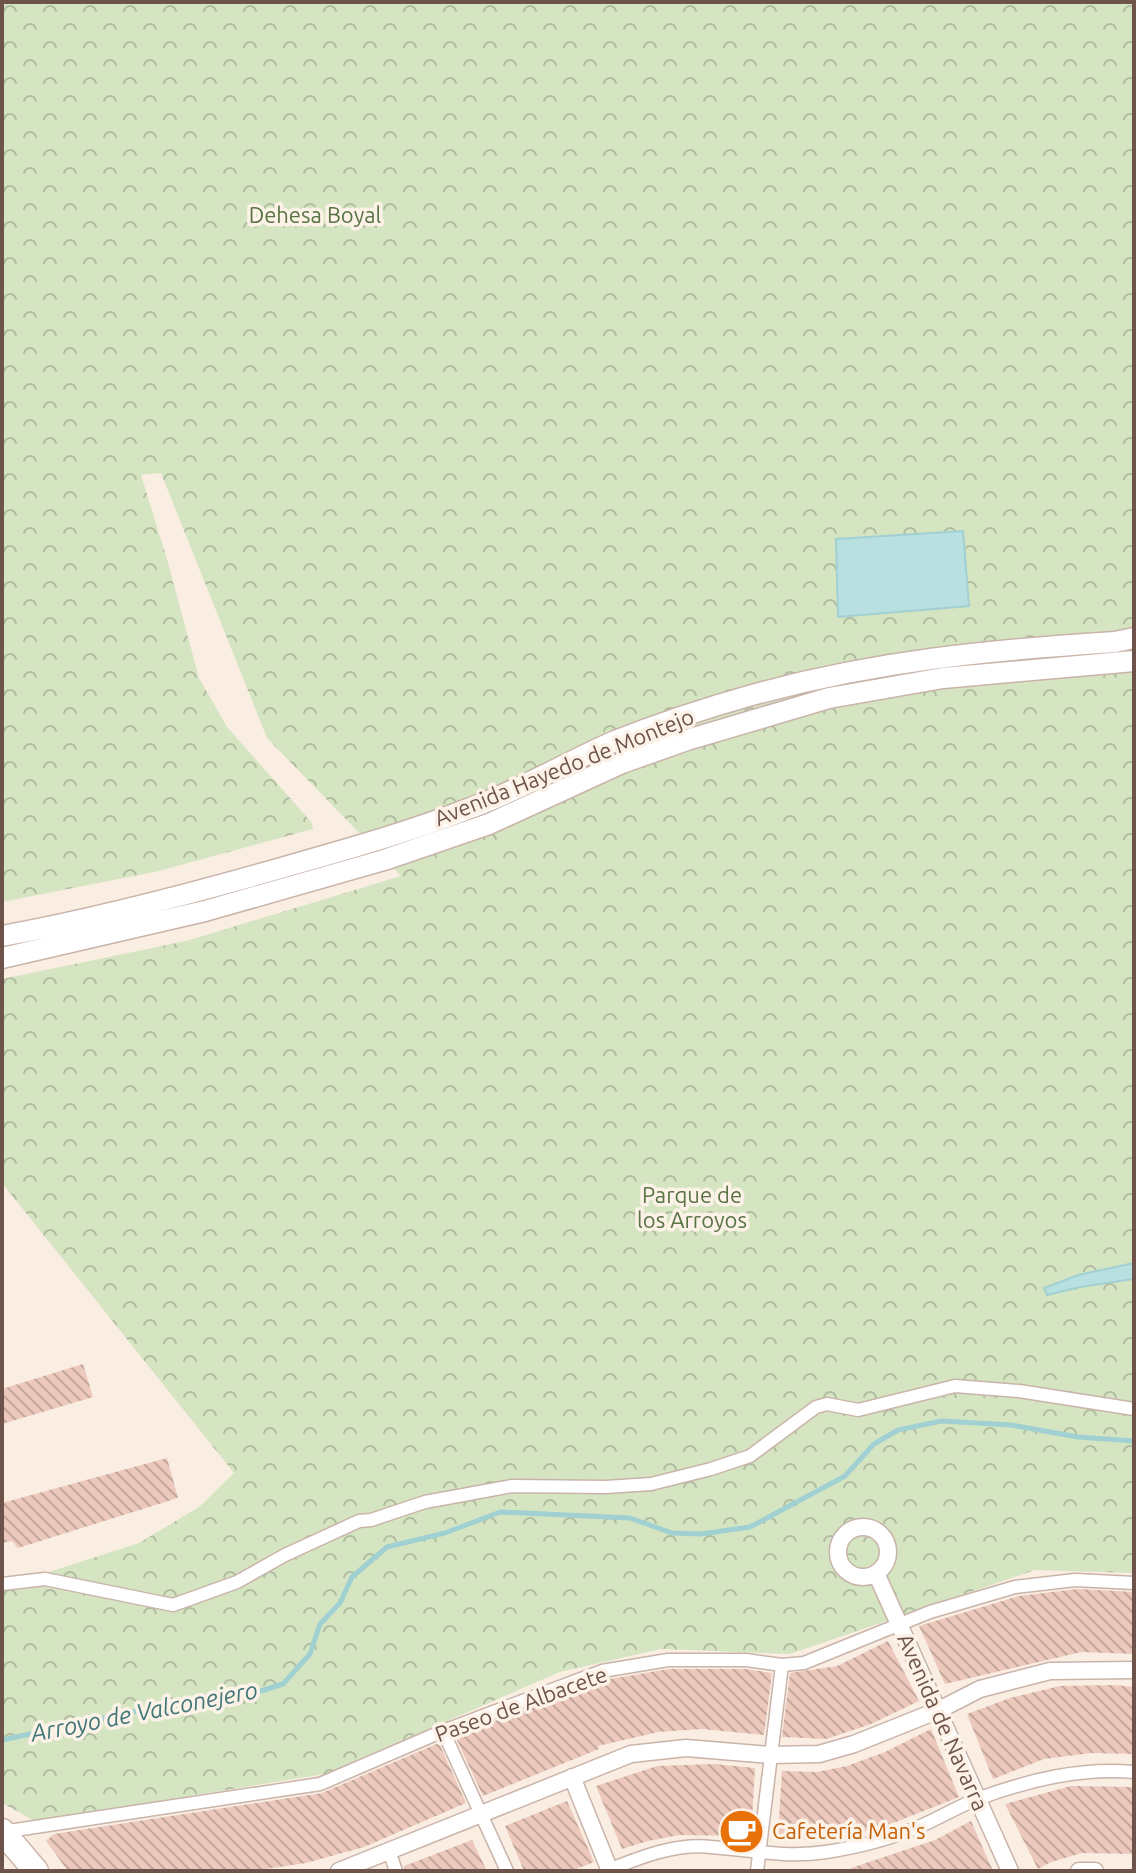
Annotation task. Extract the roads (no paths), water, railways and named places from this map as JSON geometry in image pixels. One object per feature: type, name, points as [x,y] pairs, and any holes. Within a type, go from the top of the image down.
[{"type":"main road","points":[[2,1832],[36,1871]]},
{"type":"street","name":"Avenida Hayedo de Montejo","points":[[2,936],[198,892],[381,839],[476,807],[614,742],[751,695],[818,678],[940,656],[1134,638]]},
{"type":"street","points":[[2,958],[205,911],[384,860],[489,824],[635,758],[829,698],[956,676],[1134,661]]},
{"type":"street","points":[[2,1584],[45,1579],[173,1605],[237,1582],[285,1555],[359,1521],[425,1502],[512,1486],[651,1484],[711,1469],[750,1456],[816,1407],[827,1404],[858,1410],[955,1386],[1019,1391],[1134,1409]]},
{"type":"street","name":"Avenida de Navarra","points":[[876,1573],[1010,1871]]},
{"type":"street","name":"Paseo de Albacete","points":[[2,1832],[320,1784],[443,1731],[602,1671],[668,1660],[746,1660],[782,1665],[804,1663],[930,1612],[1015,1587],[1075,1580],[1134,1583]]},
{"type":"street","points":[[757,1871],[782,1665]]},
{"type":"street","points":[[339,1871],[631,1754],[686,1748],[770,1755],[819,1754],[854,1744],[939,1710],[980,1689],[1050,1671],[1134,1670]]},
{"type":"street","points":[[443,1731],[507,1871]]},
{"type":"street","points":[[572,1777],[608,1871],[655,1851],[709,1846],[794,1856],[861,1845],[922,1826],[977,1799],[1074,1773],[1134,1772]]},
{"type":"street","points":[[389,1851],[396,1871]]},
{"type":"street","points":[[1079,1871],[1095,1871]]},
{"type":"water","points":[[963,531],[969,606],[838,617],[836,539]]},
{"type":"water","points":[[1134,1263],[1134,1279],[1047,1295],[1044,1288],[1078,1275]]},
{"type":"waterway","name":"Arroyo de Valconejero","points":[[2,1740],[207,1696],[261,1691],[283,1684],[310,1654],[320,1624],[340,1603],[352,1577],[387,1547],[445,1533],[500,1512],[630,1518],[672,1533],[701,1534],[750,1527],[845,1476],[874,1444],[898,1430],[942,1421],[1011,1425],[1078,1437],[1134,1441]]},
{"type":"place","name":"Cafetería Man's","points":[[741,1831]]},
{"type":"park label","name":"Dehesa Boyal","points":[[315,215]]},
{"type":"park label","name":"Parque de los Arroyos","points":[[692,1208]]}]
